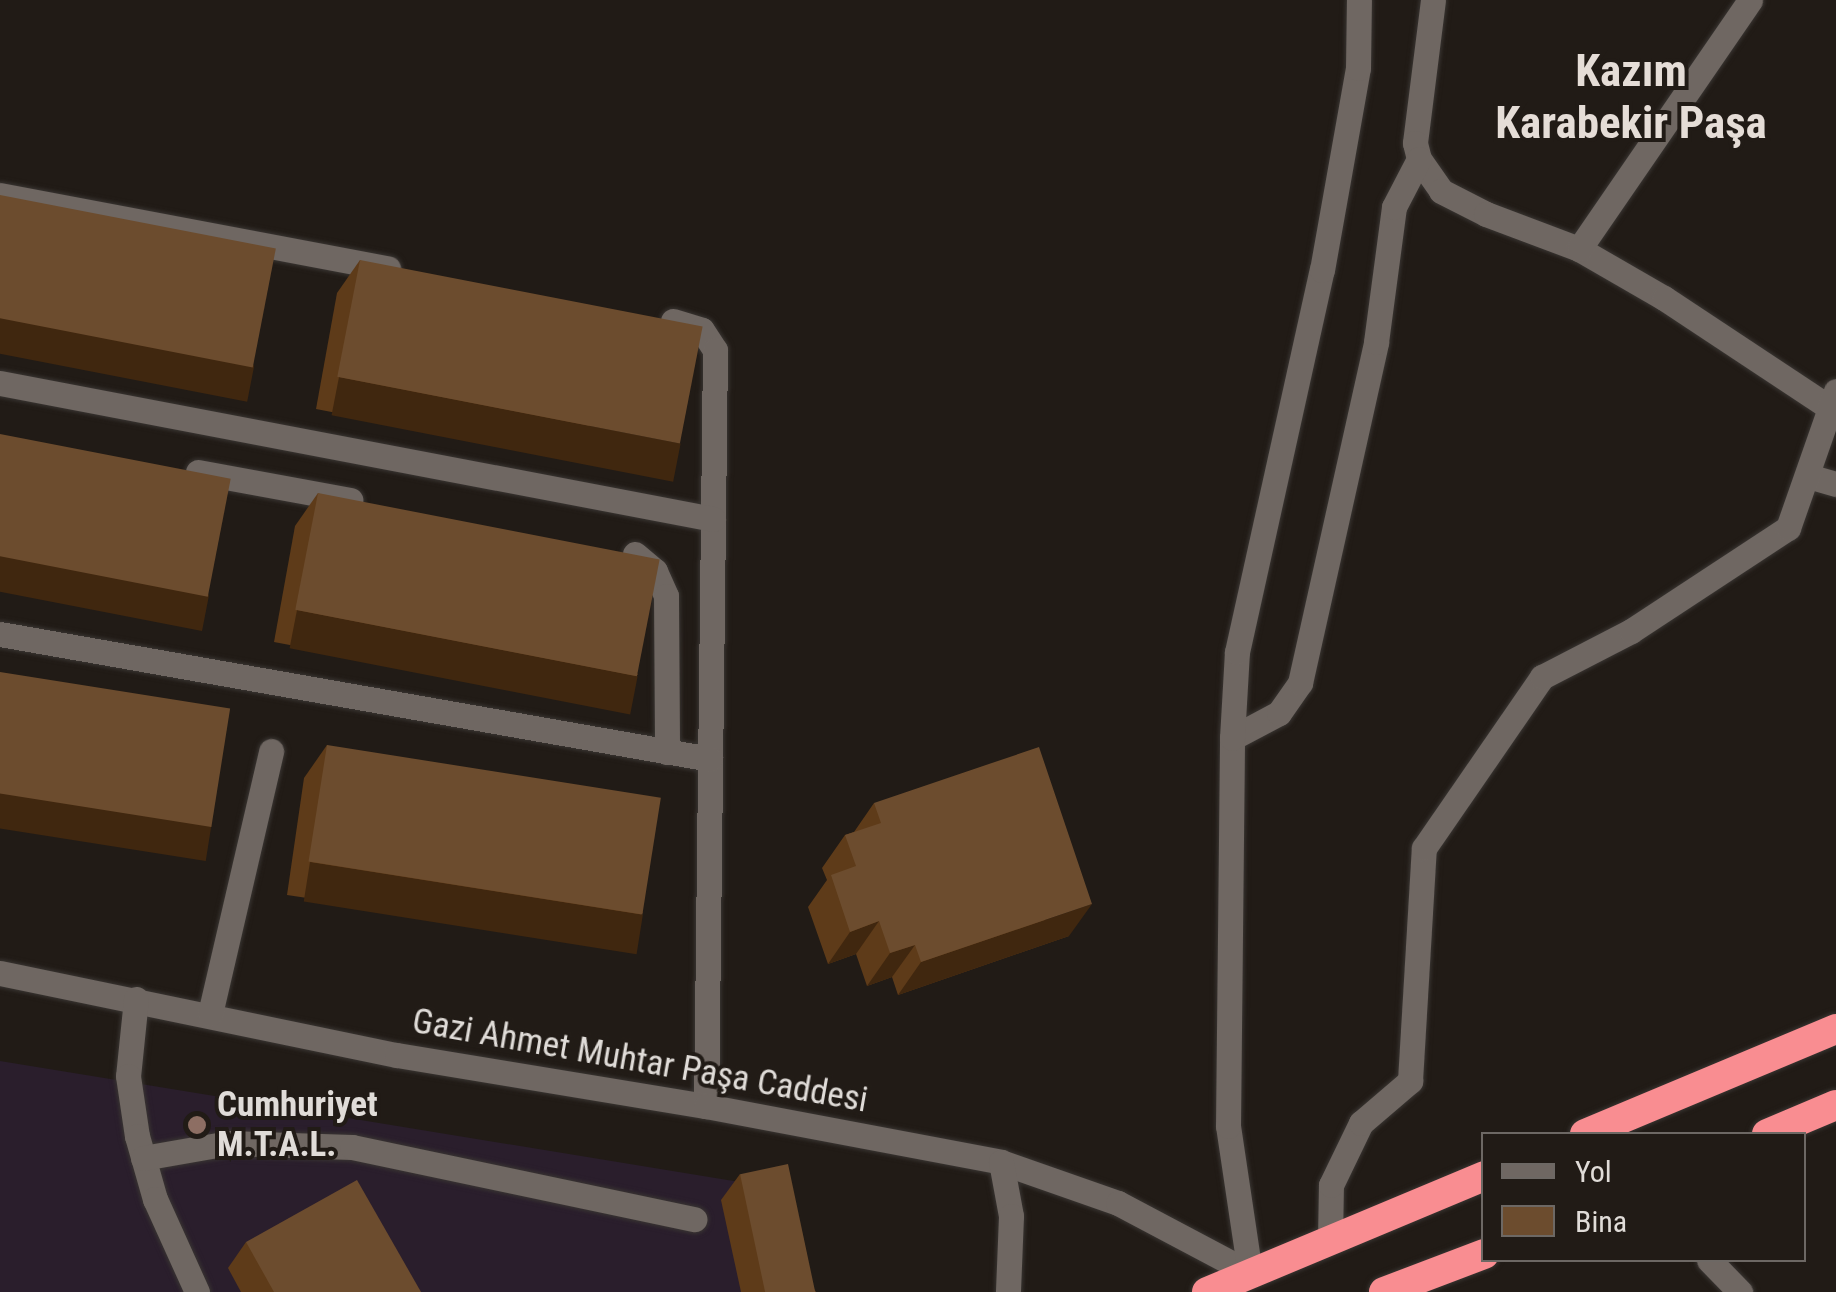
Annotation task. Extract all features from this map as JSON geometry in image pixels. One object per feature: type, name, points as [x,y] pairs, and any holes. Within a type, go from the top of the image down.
[{"type":"highway","points":[[1590,1132],[1836,1029]]},
{"type":"highway","points":[[1772,1132],[1836,1105]]},
{"type":"highway","points":[[1207,1292],[1481,1177]]},
{"type":"highway","points":[[1384,1292],[1431,1284],[1481,1256]]},
{"type":"street","points":[[1250,1273],[1228,1126],[1232,738],[1238,652],[1312,324],[1358,68],[1359,0]]},
{"type":"street","points":[[1330,1240],[1331,1185],[1354,1139],[1362,1124],[1410,1081],[1424,848],[1542,677],[1631,630],[1788,528],[1831,399],[1579,249],[1486,214],[1440,191],[1419,159],[1415,126],[1433,0]]},
{"type":"street","points":[[1579,249],[1750,0]]},
{"type":"street","points":[[1232,738],[1279,713],[1300,684],[1376,342],[1394,207],[1419,159]]},
{"type":"street","points":[[0,196],[404,271]]},
{"type":"street","points":[[654,318],[692,325],[709,338],[715,350],[706,1106]]},
{"type":"street","points":[[0,383],[713,520]]},
{"type":"street","points":[[168,467],[380,506]]},
{"type":"street","points":[[1808,476],[1836,484]]},
{"type":"street","points":[[614,550],[646,560],[666,596],[667,752]]},
{"type":"street","points":[[0,634],[710,759]]},
{"type":"street","points":[[210,1014],[271,751]]},
{"type":"street","name":"Gazi Ahmet Muhtar Paşa Caddesi","points":[[0,972],[398,1055],[706,1106],[1002,1162],[1118,1203],[1250,1273]]},
{"type":"street","points":[[136,1000],[128,1076],[143,1158],[156,1199],[198,1292]]},
{"type":"street","points":[[143,1158],[229,1142],[323,1144],[695,1219]]},
{"type":"street","points":[[1002,1162],[1012,1216],[1008,1292]]},
{"type":"street","points":[[1710,1262],[1740,1292]]},
{"type":"shaded area","name":"Cumhuriyet M.T.A.L.","points":[[0,1061],[789,1190],[811,1292],[0,1292]]},
{"type":"building","points":[[0,195],[276,249],[253,367],[0,318]]},
{"type":"building","points":[[360,260],[703,327],[680,443],[337,377]]},
{"type":"building","points":[[0,434],[231,479],[208,597],[0,556]]},
{"type":"building","points":[[318,493],[660,559],[637,676],[295,610]]},
{"type":"building","points":[[0,672],[230,708],[211,827],[0,793]]},
{"type":"building","points":[[327,745],[661,798],[642,914],[309,862]]},
{"type":"building","points":[[1039,747],[1092,904],[921,962],[915,945],[890,953],[879,921],[850,932],[831,875],[856,866],[845,835],[881,823],[874,803]]},
{"type":"building","points":[[788,1164],[815,1292],[765,1292],[740,1174]]},
{"type":"building","points":[[357,1180],[421,1292],[274,1292],[246,1242]]},
{"type":"place","name":"Cumhuriyet M.T.A.L.","points":[[197,1125]]},
{"type":"district","name":"Kazım Karabekir Paşa","points":[[1631,97]]}]
